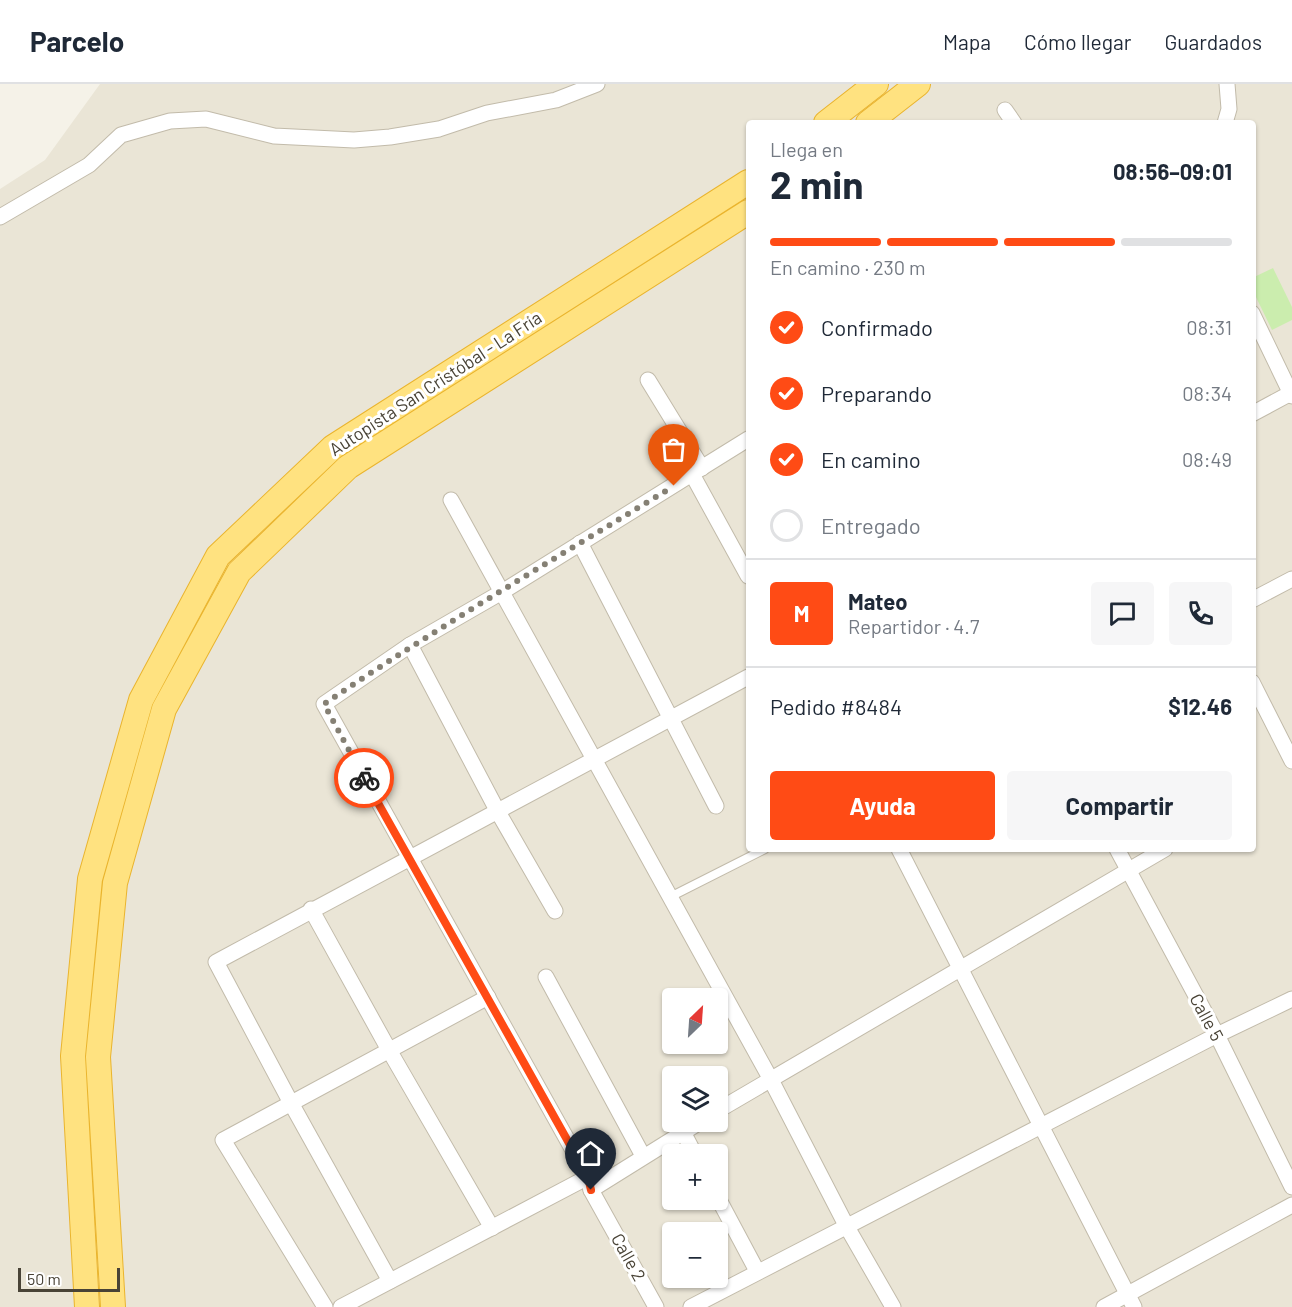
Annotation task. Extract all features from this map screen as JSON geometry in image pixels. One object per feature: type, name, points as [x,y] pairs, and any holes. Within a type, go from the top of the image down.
[{"type":"highway","points":[[830,120],[876,84]]},
{"type":"highway","points":[[872,120],[918,84]]},
{"type":"highway","name":"Autopista San Cristóbal - La Fría","points":[[87,1307],[73,1056],[90,879],[141,700],[218,556],[333,447],[746,183]]},
{"type":"highway","name":"Autopista San Cristóbal - La Fría","points":[[113,1307],[98,1057],[115,883],[164,710],[238,572],[348,467],[746,213]]},
{"type":"street","points":[[0,217],[89,165],[121,135],[170,121],[206,120],[274,136],[354,140],[390,137],[439,129],[487,113],[556,100],[597,84]]},
{"type":"street","points":[[1226,120],[1229,109],[1227,84]]},
{"type":"street","points":[[1256,321],[1291,394],[1256,412]]},
{"type":"street","points":[[648,380],[697,471],[746,572]]},
{"type":"street","points":[[555,911],[498,812],[410,645],[502,592],[746,440]]},
{"type":"street","points":[[451,500],[770,1078],[847,1227],[893,1307]]},
{"type":"street","points":[[580,543],[716,806]]},
{"type":"street","points":[[1256,598],[1292,579]]},
{"type":"street","name":"Calle 2","points":[[410,645],[324,704],[488,997],[656,1307]]},
{"type":"street","points":[[390,1281],[216,962],[311,909],[498,812],[746,678]]},
{"type":"street","points":[[1256,690],[1292,761]]},
{"type":"street","points":[[901,852],[962,966],[1131,1301]]},
{"type":"street","name":"Calle 5","points":[[1119,852],[1217,1035],[1292,1187]]},
{"type":"street","points":[[728,1104],[1160,852]]},
{"type":"street","points":[[311,909],[492,1228]]},
{"type":"street","points":[[546,977],[643,1156]]},
{"type":"street","points":[[325,1307],[223,1140],[488,997]]},
{"type":"street","points":[[691,1307],[1217,1035],[1292,999]]},
{"type":"street","points":[[341,1307],[492,1228],[589,1184],[683,1132],[689,1144]]},
{"type":"street","points":[[1104,1307],[1131,1301],[1292,1204]]},
{"type":"street","points":[[724,1210],[757,1271]]},
{"type":"lane","points":[[670,897],[759,852]]},
{"type":"shaded area","points":[[100,84],[1292,84],[1292,1307],[0,1307],[0,189],[45,160]]},
{"type":"green space","points":[[1273,268],[1292,307],[1292,320],[1272,330],[1256,297],[1256,276]]},
{"type":"way so far","points":[[364,778],[324,704],[410,645],[502,592],[674,486]]},
{"type":"route","points":[[364,778],[588,1177],[591,1190]]}]
